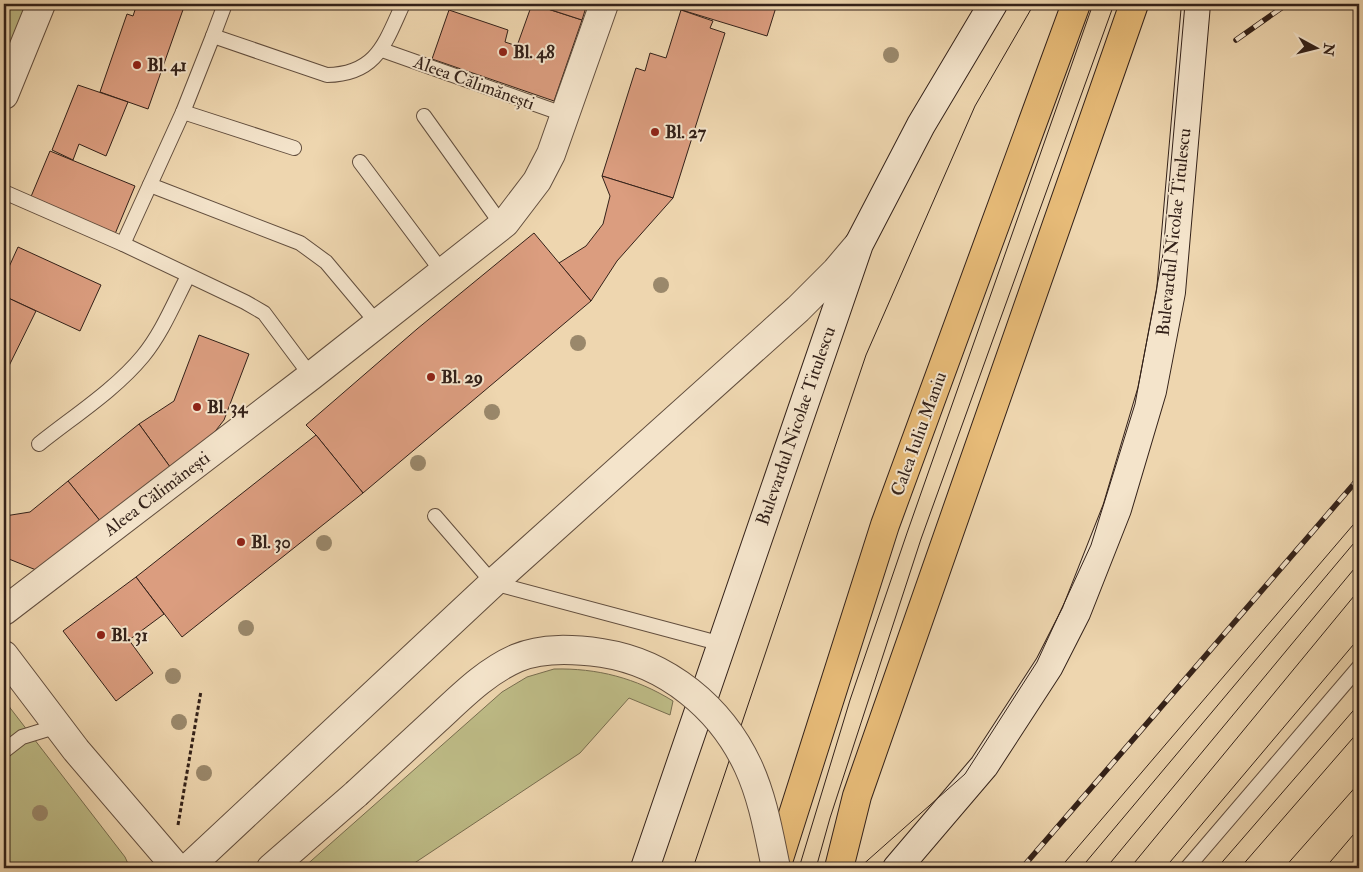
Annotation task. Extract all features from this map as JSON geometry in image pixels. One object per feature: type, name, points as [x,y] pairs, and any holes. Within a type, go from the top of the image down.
[{"type":"main road","name":"Calea Iuliu Maniu","points":[[776,868],[885,525],[1076,4]]},
{"type":"main road","points":[[839,868],[857,796],[1134,4]]},
{"type":"street","points":[[4,95],[42,4]]},
{"type":"street","name":"Aleea Călimănești","points":[[4,612],[378,324],[502,225],[520,206],[537,181],[551,154],[604,4]]},
{"type":"street","name":"Bulevardul Nicolae Titulescu","points":[[645,868],[859,244],[921,124],[993,4]]},
{"type":"street","name":"Bulevardul Nicolae Titulescu","points":[[898,868],[984,766],[1044,674],[1076,614],[1117,509],[1152,391],[1171,292],[1196,4]]},
{"type":"street","points":[[188,868],[493,582],[798,309],[836,272],[859,244]]},
{"type":"street","points":[[270,868],[356,794],[464,694],[493,671],[518,658],[539,652],[563,649],[612,654],[659,671],[676,681],[710,709],[722,724],[749,768],[759,798],[776,868]]},
{"type":"street","points":[[4,655],[58,726],[176,868]]},
{"type":"lane","points":[[123,244],[183,112],[225,4]]},
{"type":"lane","points":[[213,36],[327,75],[342,75],[367,66],[382,50],[402,4]]},
{"type":"lane","name":"Aleea Călimănești","points":[[382,50],[566,116]]},
{"type":"lane","points":[[183,112],[294,148]]},
{"type":"lane","points":[[424,116],[502,225]]},
{"type":"lane","points":[[360,162],[443,273]]},
{"type":"lane","points":[[150,185],[300,243],[326,262],[378,324]]},
{"type":"lane","points":[[4,192],[123,244],[246,302],[264,313],[311,376]]},
{"type":"lane","points":[[40,444],[126,374],[143,356],[158,334],[188,276]]},
{"type":"lane","points":[[435,516],[493,582],[722,644]]},
{"type":"lane","points":[[1187,868],[1359,668]]},
{"type":"lane","points":[[4,751],[22,737],[58,726]]},
{"type":"path","points":[[176,835],[201,690]]},
{"type":"shaded area","points":[[4,4],[29,4],[4,61]]},
{"type":"shaded area","points":[[554,669],[586,670],[616,676],[645,686],[673,701],[670,715],[629,698],[580,753],[407,868],[303,868],[502,692],[527,677]]},
{"type":"shaded area","points":[[4,700],[125,857],[130,868],[4,868]]},
{"type":"building","name":"Bl. 41","points":[[137,4],[185,4],[148,109],[100,92],[127,14],[133,16]]},
{"type":"building","name":"Bl. 48","points":[[532,4],[582,20],[554,101],[432,59],[449,10],[508,30],[505,42],[517,46]]},
{"type":"building","points":[[533,4],[587,4],[582,20]]},
{"type":"building","points":[[662,4],[777,4],[767,36]]},
{"type":"building","name":"Bl. 27","points":[[681,10],[713,21],[710,28],[725,33],[673,198],[602,176],[636,68],[645,71],[650,53],[666,58]]},
{"type":"building","points":[[78,85],[128,102],[106,156],[79,144],[73,160],[52,150]]},
{"type":"building","points":[[50,151],[135,186],[115,234],[30,199]]},
{"type":"building","points":[[602,176],[673,198],[617,261],[591,301],[559,263],[586,246],[603,224],[610,196]]},
{"type":"building","name":"Bl. 29","points":[[534,233],[591,301],[363,493],[306,425],[417,329]]},
{"type":"building","points":[[18,247],[101,285],[80,331],[4,296],[4,278]]},
{"type":"building","points":[[4,296],[36,311],[4,376]]},
{"type":"building","name":"Bl. 34","points":[[199,335],[249,354],[224,420],[206,443],[173,471],[139,424],[174,401]]},
{"type":"building","points":[[139,424],[173,471],[101,522],[68,481]]},
{"type":"building","name":"Bl. 30","points":[[316,435],[363,493],[182,637],[136,577]]},
{"type":"building","points":[[68,481],[101,522],[41,572],[4,557],[4,509],[5,516],[30,512]]},
{"type":"building","name":"Bl. 31","points":[[136,577],[164,614],[129,640],[153,673],[116,701],[63,631]]},
{"type":"tram line","points":[[693,868],[866,355],[975,106],[1034,4]]},
{"type":"tram line","points":[[799,868],[850,700],[1093,4]]},
{"type":"tram line","points":[[816,868],[830,818],[921,539],[1114,4]]},
{"type":"tram line","points":[[859,868],[965,774],[1037,662],[1091,545],[1135,404],[1163,254],[1185,4]]},
{"type":"tram line","points":[[1060,868],[1359,518]]},
{"type":"tram line","points":[[1081,868],[1359,537]]},
{"type":"tram line","points":[[1106,868],[1359,563]]},
{"type":"tram line","points":[[1130,868],[1359,590]]},
{"type":"tram line","points":[[1165,868],[1359,638]]},
{"type":"tram line","points":[[1217,868],[1359,704]]},
{"type":"tram line","points":[[1240,868],[1359,731]]},
{"type":"tram line","points":[[1284,868],[1359,783]]},
{"type":"tram line","points":[[1325,868],[1359,828]]},
{"type":"tram line","points":[[1355,868],[1359,862]]},
{"type":"railway","points":[[1236,40],[1287,4]]},
{"type":"railway","points":[[1022,868],[1359,478]]},
{"type":"place","name":"Bl. 48","points":[[503,52]]},
{"type":"place","name":"Bl. 41","points":[[137,65]]},
{"type":"place","name":"Bl. 27","points":[[655,132]]},
{"type":"place","name":"Bl. 29","points":[[431,377]]},
{"type":"place","name":"Bl. 34","points":[[197,407]]},
{"type":"place","name":"Bl. 30","points":[[241,542]]},
{"type":"place","name":"Bl. 31","points":[[101,635]]}]
